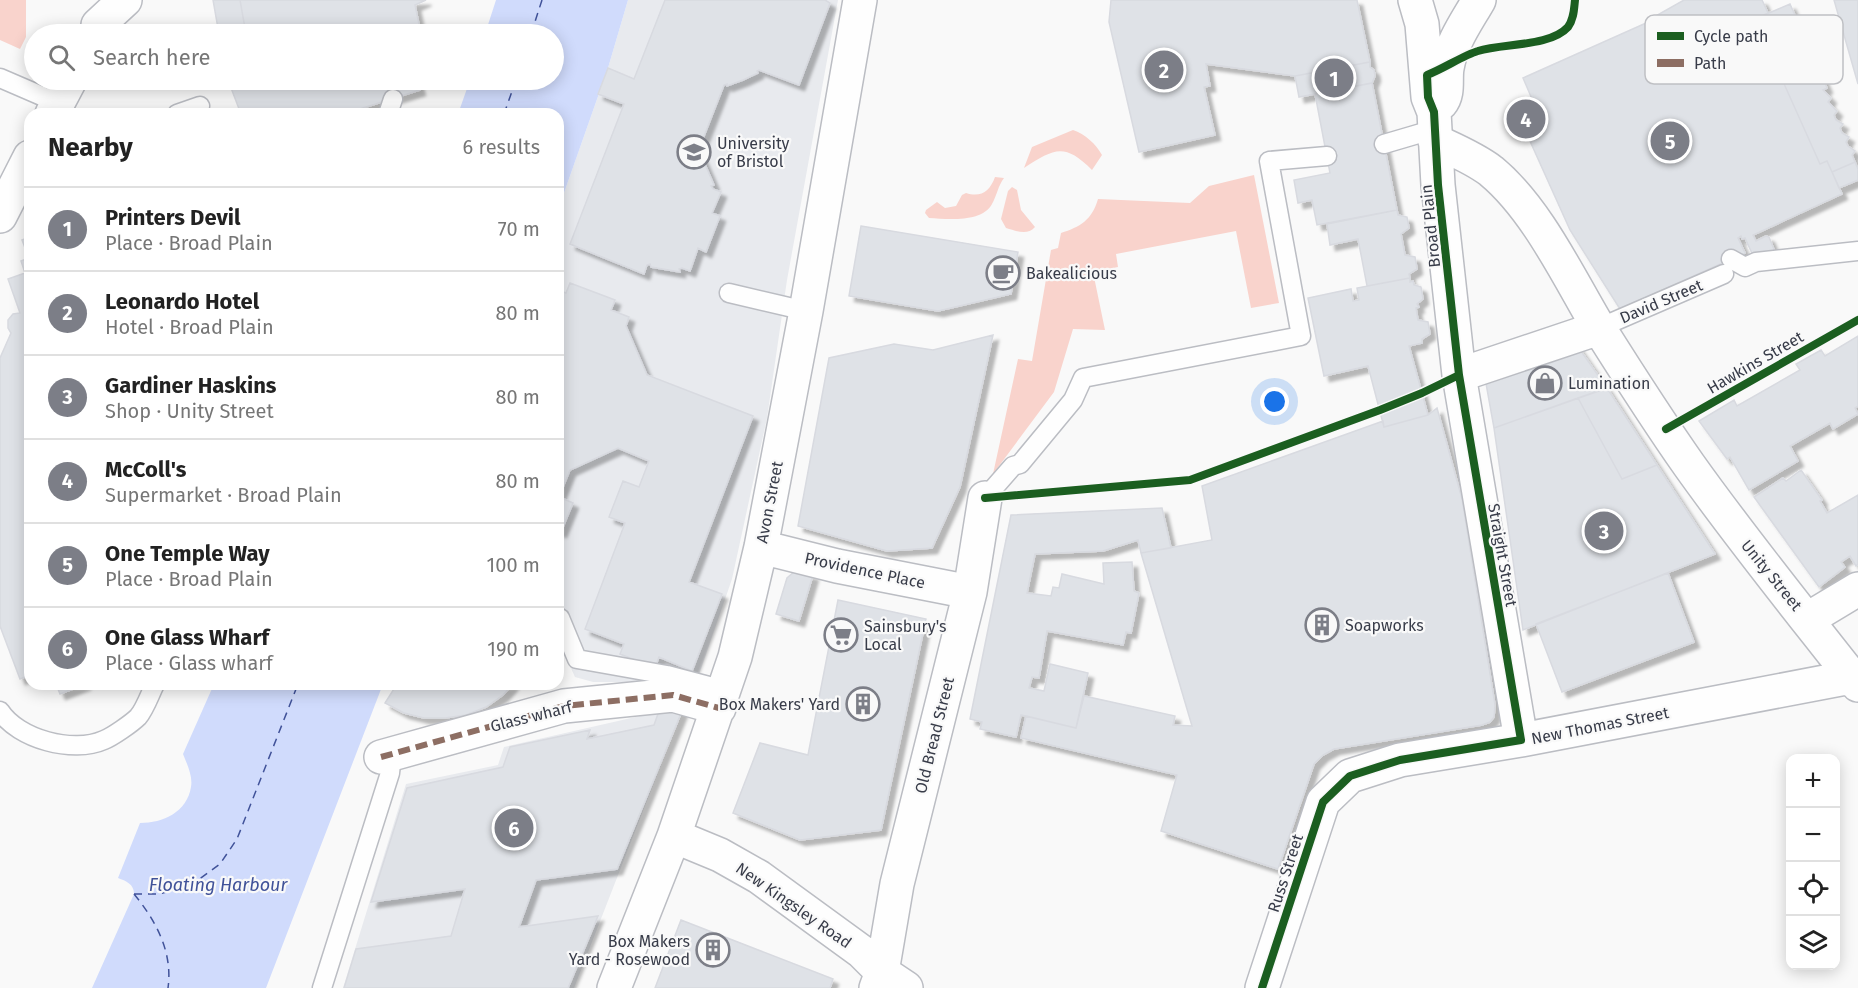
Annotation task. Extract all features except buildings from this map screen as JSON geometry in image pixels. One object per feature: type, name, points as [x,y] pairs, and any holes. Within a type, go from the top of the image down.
[{"type":"street","points":[[97,20],[125,0]]},
{"type":"street","name":"Avon Street","points":[[614,988],[674,836],[735,657],[761,547],[806,311],[860,0]]},
{"type":"street","name":"Broad Plain","points":[[1415,0],[1422,24],[1428,96],[1435,127],[1459,375]]},
{"type":"street","points":[[1459,375],[1599,328],[1529,211],[1492,172],[1435,127],[1446,98],[1447,67],[1454,44],[1479,0]]},
{"type":"street","points":[[0,216],[24,172]]},
{"type":"street","name":"Unity Street","points":[[1599,328],[1688,464],[1766,570],[1808,619],[1855,681]]},
{"type":"street","name":"Straight Street","points":[[1459,375],[1521,740]]},
{"type":"street","name":"Old Bread Street","points":[[888,983],[897,884],[970,592],[984,498]]},
{"type":"street","name":"Providence Place","points":[[761,547],[837,566],[970,592]]},
{"type":"street","points":[[1808,619],[1858,589]]},
{"type":"street","name":"New Thomas Street","points":[[1350,776],[1400,760],[1855,681]]},
{"type":"street","name":"Glass wharf","points":[[386,755],[564,706],[673,694],[721,699]]},
{"type":"street","name":"Russ Street","points":[[1262,988],[1323,802],[1350,776]]},
{"type":"street","name":"New Kingsley Road","points":[[674,836],[720,855],[759,877],[862,952],[888,983]]},
{"type":"lane","points":[[0,78],[24,86]]},
{"type":"lane","points":[[34,90],[60,99]]},
{"type":"lane","points":[[194,108],[200,106]]},
{"type":"lane","points":[[1384,144],[1435,127]]},
{"type":"lane","points":[[984,498],[1013,466],[1020,464],[1073,400],[1083,378],[1300,336],[1269,161],[1327,156]]},
{"type":"lane","name":"David Street","points":[[1599,328],[1727,267],[1745,267],[1756,262],[1858,251]]},
{"type":"lane","points":[[729,293],[806,311]]},
{"type":"lane","points":[[564,628],[577,659],[667,675],[721,699]]},
{"type":"lane","points":[[0,711],[7,722],[33,738],[73,746],[103,741],[138,716],[152,690]]},
{"type":"lane","points":[[322,988],[390,772],[386,755]]},
{"type":"shaded area","points":[[0,0],[26,0],[24,41],[20,49],[0,40]]},
{"type":"shaded area","points":[[628,0],[838,0],[787,280],[767,418],[732,579],[694,689],[668,682],[593,682],[575,677],[564,653],[564,193],[608,68]]},
{"type":"shaded area","points":[[1073,130],[1090,140],[1102,155],[1092,170],[1074,155],[1059,151],[1043,156],[1024,168],[1032,147]]},
{"type":"shaded area","points":[[1254,175],[1279,303],[1251,308],[1236,231],[1116,254],[1118,267],[1093,272],[1105,330],[1073,329],[1054,392],[993,474],[1018,359],[1032,361],[1051,250],[1058,248],[1061,233],[1084,222],[1098,199],[1190,203],[1209,186]]},
{"type":"shaded area","points":[[995,177],[1004,178],[992,204],[980,214],[972,217],[945,219],[929,218],[925,213],[937,202],[945,208],[956,206],[962,195],[966,193],[976,195],[988,190]]},
{"type":"shaded area","points":[[1012,187],[1017,190],[1021,210],[1035,227],[1032,230],[1022,232],[1006,228],[1001,219],[1008,191]]},
{"type":"shaded area","points":[[684,706],[574,988],[343,988],[406,784],[498,765],[504,747]]},
{"type":"water","points":[[496,0],[628,0],[608,68],[564,193],[564,108],[460,108],[466,90],[564,90],[564,24],[488,24]]},
{"type":"water","name":"Floating Harbour","points":[[211,690],[381,690],[266,988],[92,988],[134,894],[131,885],[118,878],[140,823],[157,821],[173,814],[189,796],[191,779],[183,754]]},
{"type":"ferry route","points":[[534,24],[542,0]]},
{"type":"ferry route","points":[[506,108],[512,90]]},
{"type":"ferry route","points":[[134,894],[160,894],[194,883],[220,864],[237,839],[296,690]]},
{"type":"ferry route","points":[[134,894],[156,926],[161,938],[168,962],[168,988]]},
{"type":"marked path","points":[[381,757],[564,706],[673,695],[719,708]]},
{"type":"cycle path","points":[[1262,988],[1323,802],[1350,776],[1400,760],[1521,740],[1459,375],[1438,185],[1434,112],[1428,97],[1427,75],[1478,51],[1538,41],[1560,33],[1568,27],[1571,21],[1575,0]]},
{"type":"cycle path","name":"Hawkins Street","points":[[1666,429],[1858,320]]},
{"type":"cycle path","points":[[985,498],[1190,480],[1380,410],[1459,375]]},
{"type":"place","name":"Leonardo Hotel","points":[[1164,70]]},
{"type":"place","name":"Printers Devil","points":[[1334,78]]},
{"type":"place","name":"McColl's","points":[[1526,119]]},
{"type":"place","name":"One Temple Way","points":[[1670,141]]},
{"type":"place","name":"University of Bristol","points":[[694,152]]},
{"type":"place","name":"Bakealicious","points":[[1003,273]]},
{"type":"place","name":"Lumination","points":[[1545,383]]},
{"type":"place","name":"Gardiner Haskins","points":[[1604,531]]},
{"type":"place","name":"Soapworks","points":[[1322,625]]},
{"type":"place","name":"Sainsbury's Local","points":[[841,635]]},
{"type":"place","name":"Box Makers' Yard","points":[[863,704]]},
{"type":"place","name":"One Glass Wharf","points":[[514,828]]},
{"type":"place","name":"Box Makers Yard - Rosewood","points":[[713,950]]}]
